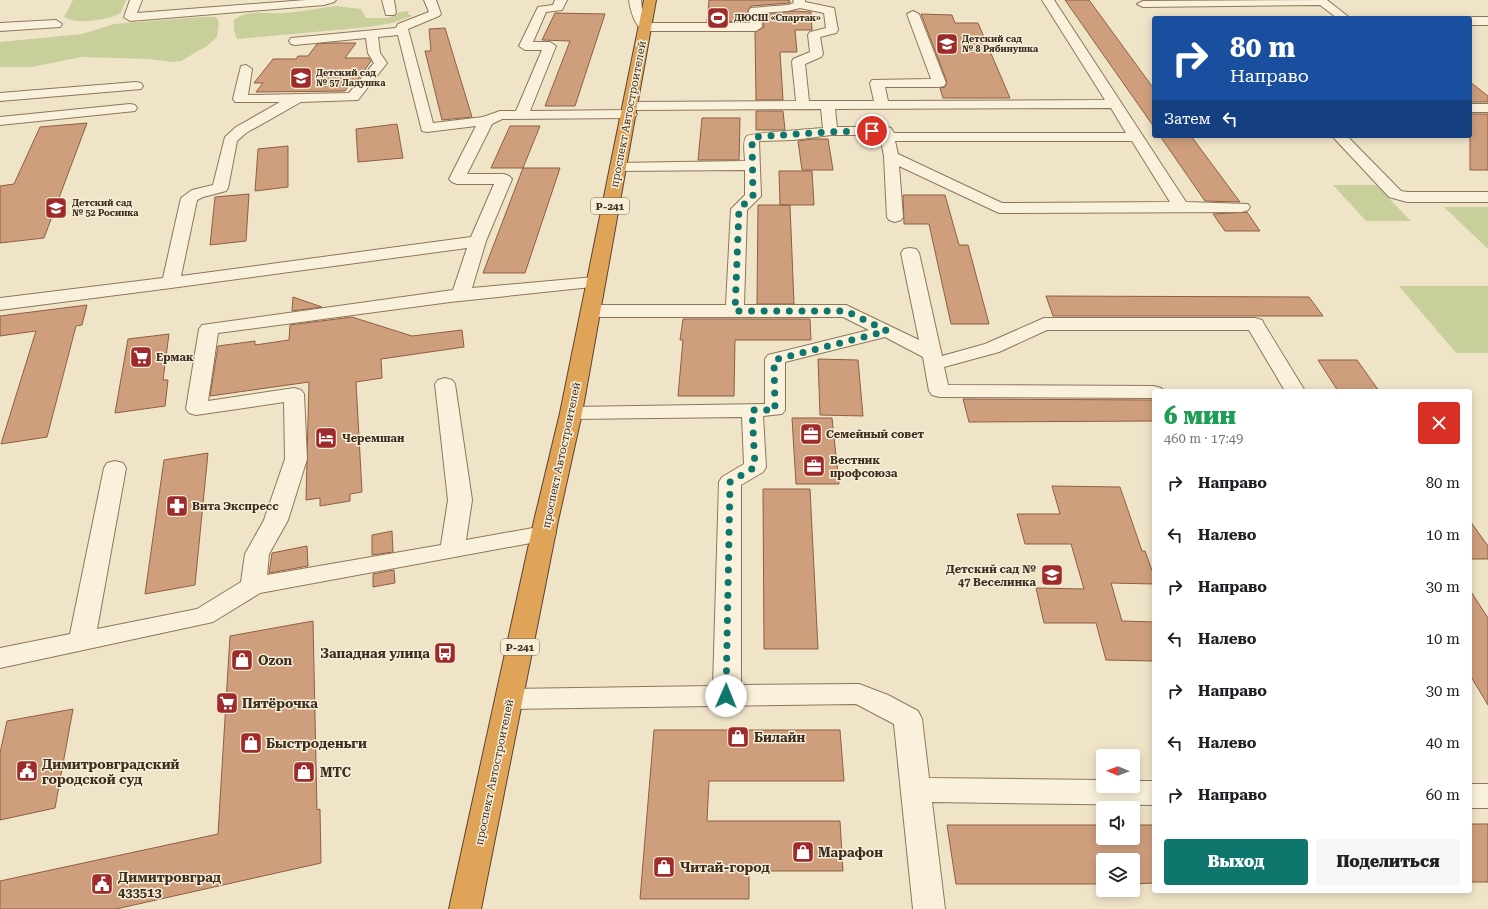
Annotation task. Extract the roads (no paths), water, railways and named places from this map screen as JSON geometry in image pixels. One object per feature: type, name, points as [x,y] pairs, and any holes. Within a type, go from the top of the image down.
[{"type":"highway","name":"проспект Автостроителей","points":[[465,909],[571,413],[650,0]]},
{"type":"lane","points":[[136,0],[130,17],[324,2],[330,0]]},
{"type":"lane","points":[[388,0],[390,13]]},
{"type":"lane","points":[[430,0],[435,14],[402,27],[427,128],[486,121],[500,115],[630,110],[803,105],[1114,104]]},
{"type":"lane","points":[[522,114],[550,46],[525,46],[542,9],[558,8],[561,0]]},
{"type":"lane","points":[[635,0],[636,10],[645,27],[756,27],[755,10],[788,8],[799,3],[830,10],[832,30],[814,35],[817,54],[798,62],[803,105]]},
{"type":"lane","points":[[1048,0],[1181,207]]},
{"type":"lane","points":[[1143,4],[1322,1],[1341,16]]},
{"type":"lane","points":[[882,105],[877,83],[939,83],[913,14]]},
{"type":"lane","points":[[1472,21],[1488,21]]},
{"type":"lane","points":[[0,27],[56,24]]},
{"type":"lane","points":[[295,41],[403,31]]},
{"type":"lane","points":[[246,69],[240,99],[353,97],[381,63],[374,53],[371,34]]},
{"type":"lane","points":[[0,98],[136,86]]},
{"type":"lane","points":[[171,283],[189,198],[198,193],[220,188],[230,140],[241,130],[296,99]]},
{"type":"lane","points":[[827,105],[831,131]]},
{"type":"lane","points":[[0,121],[130,108]]},
{"type":"lane","points":[[1472,108],[1488,108]]},
{"type":"lane","points":[[461,295],[478,241],[504,179],[457,179],[486,121]]},
{"type":"lane","points":[[735,311],[739,209],[753,196],[752,139],[756,137],[793,136],[831,131],[886,131],[892,156],[895,217]]},
{"type":"lane","points":[[887,137],[1136,137]]},
{"type":"lane","points":[[1341,138],[1395,194],[1407,197],[1488,198]]},
{"type":"lane","points":[[892,156],[999,208],[1242,207]]},
{"type":"lane","points":[[618,166],[753,165]]},
{"type":"lane","points":[[0,304],[171,283],[478,241]]},
{"type":"lane","points":[[910,253],[939,391],[1152,392]]},
{"type":"lane","points":[[253,586],[258,554],[276,520],[296,460],[294,394],[196,409],[209,329],[534,286],[596,282]]},
{"type":"lane","points":[[591,311],[846,311],[887,331],[933,359],[992,348],[1044,324],[1255,324],[1294,389]]},
{"type":"lane","points":[[571,413],[775,410],[774,360],[887,331]]},
{"type":"lane","points":[[445,384],[460,500],[452,550]]},
{"type":"lane","points":[[726,696],[730,482],[755,467],[752,410]]},
{"type":"lane","points":[[82,641],[115,468]]},
{"type":"lane","points":[[0,658],[204,616],[253,586],[544,534]]},
{"type":"lane","points":[[509,699],[859,694],[878,702],[908,719],[929,909]]},
{"type":"lane","points":[[916,790],[1152,793]]},
{"type":"place","name":"ДЮСШ «Спартак»","points":[[718,18]]},
{"type":"place","name":"Детский сад № 8 Рябинушка","points":[[947,44]]},
{"type":"place","name":"Детский сад № 57 Ладушка","points":[[301,78]]},
{"type":"place","name":"Детский сад № 52 Росинка","points":[[56,208]]},
{"type":"place","name":"Ермак","points":[[141,357]]},
{"type":"place","name":"Семейный совет","points":[[811,434]]},
{"type":"place","name":"Черемшан","points":[[326,438]]},
{"type":"place","name":"Вестник профсоюза","points":[[814,466]]},
{"type":"place","name":"Вита Экспресс","points":[[177,506]]},
{"type":"place","name":"Детский сад № 47 Веселинка","points":[[1052,575]]},
{"type":"place","name":"Западная улица","points":[[445,653]]},
{"type":"place","name":"Ozon","points":[[242,660]]},
{"type":"place","name":"Пятёрочка","points":[[227,703]]},
{"type":"place","name":"Билайн","points":[[738,737]]},
{"type":"place","name":"Быстроденьги","points":[[251,743]]},
{"type":"place","name":"Димитровградский городской суд","points":[[27,771]]},
{"type":"place","name":"МТС","points":[[304,772]]},
{"type":"place","name":"Марафон","points":[[803,852]]},
{"type":"place","name":"Читай-город","points":[[664,867]]},
{"type":"place","name":"Димитровград 433513","points":[[102,884]]}]
